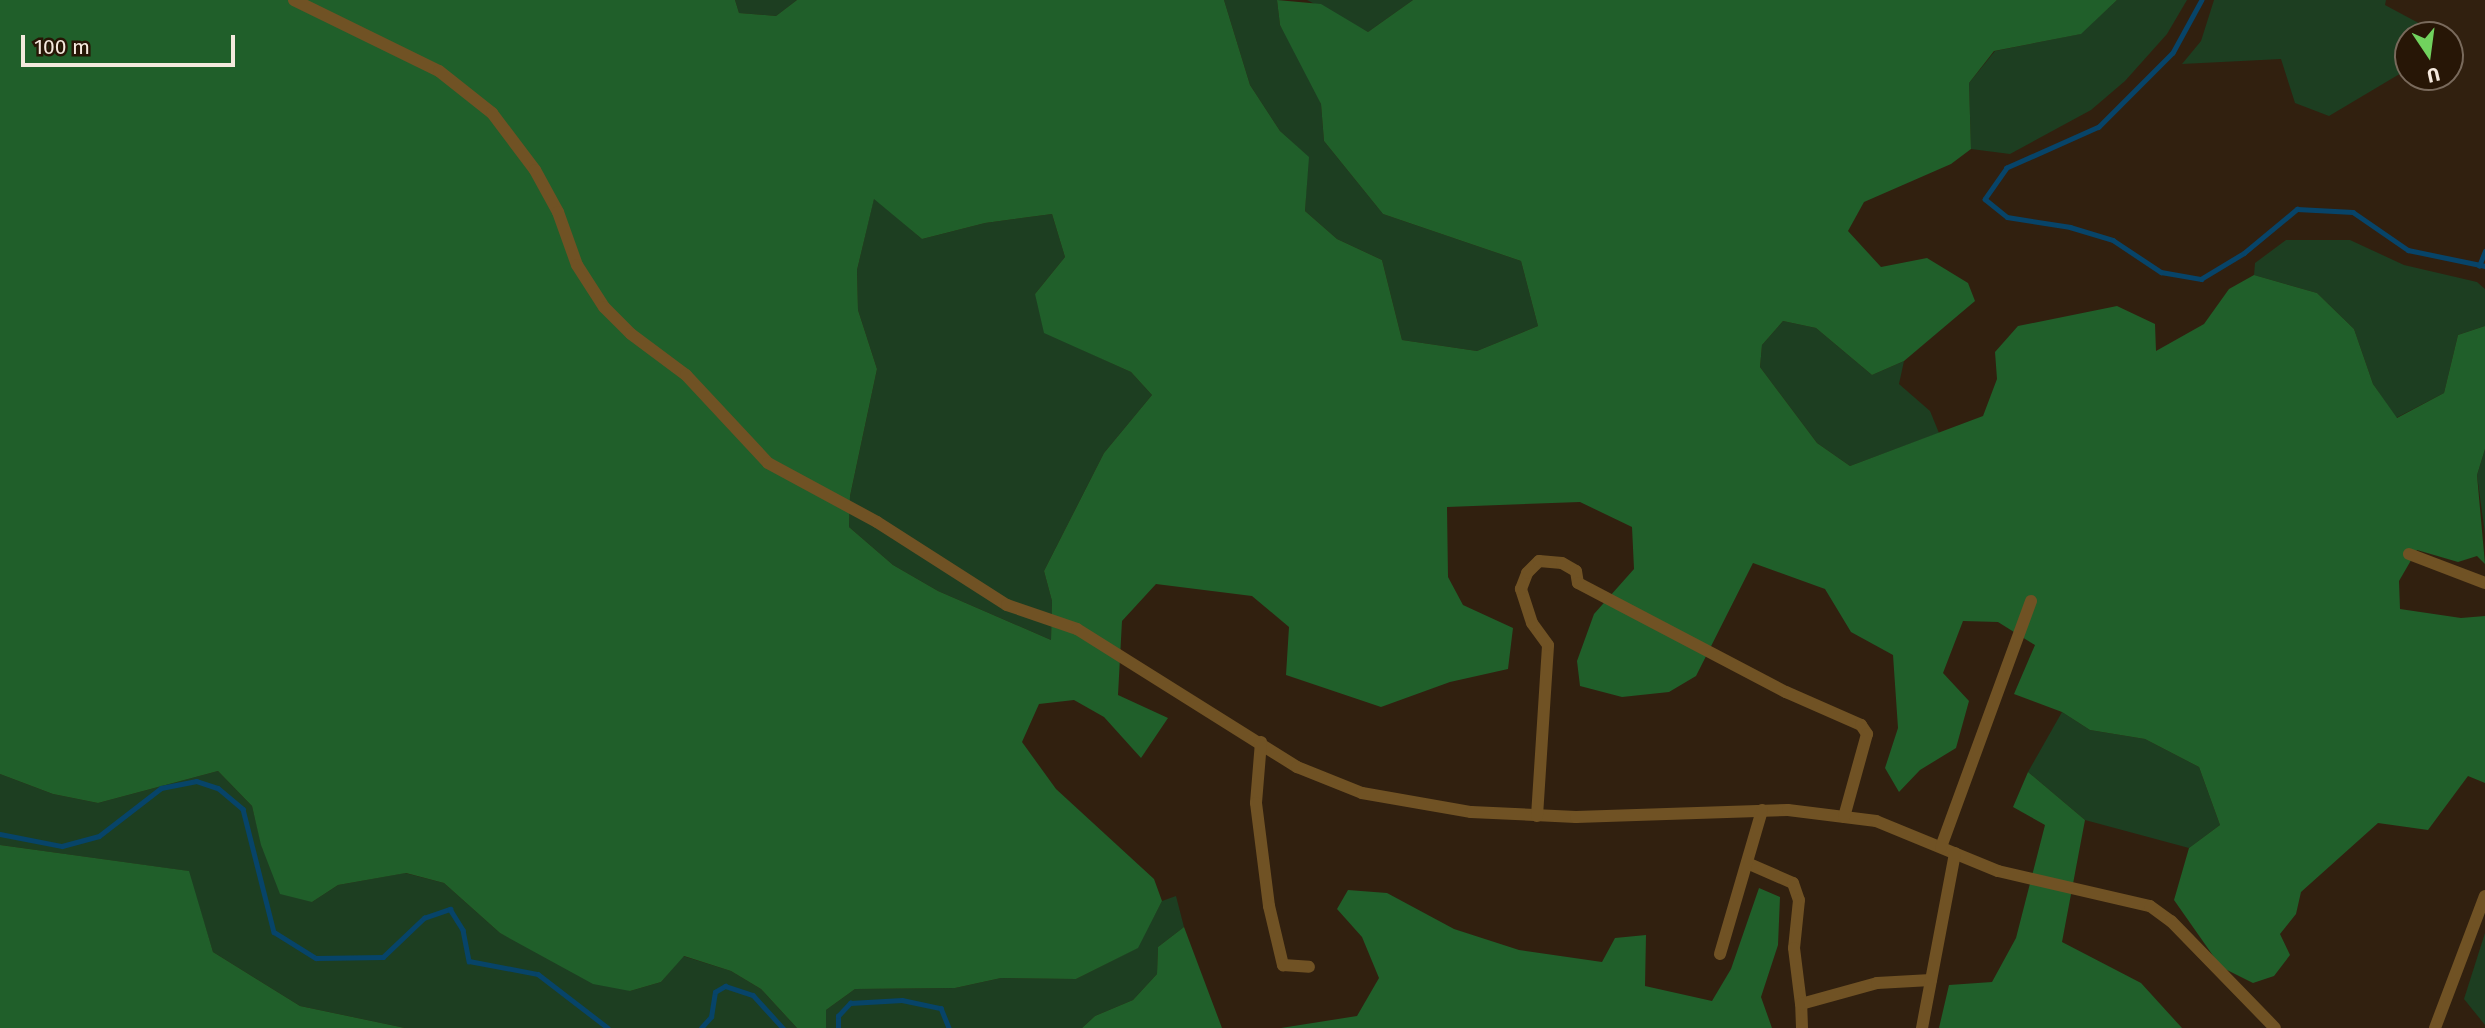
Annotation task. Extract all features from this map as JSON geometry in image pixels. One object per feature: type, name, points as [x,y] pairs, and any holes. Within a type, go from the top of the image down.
[{"type":"street","points":[[294,0],[439,71],[492,113],[535,170],[558,212],[577,265],[604,307],[624,329],[685,375],[768,463],[877,522],[1007,605],[1077,629],[1297,767],[1362,793],[1471,812],[1537,816],[1762,810],[1876,821],[2009,875],[2150,906],[2171,922],[2275,1028]]},
{"type":"street","points":[[2409,554],[2485,583]]},
{"type":"street","points":[[1537,816],[1548,645],[1532,623],[1521,589],[1527,573],[1539,561],[1562,563],[1576,571],[1578,583],[1786,692],[1861,725],[1867,734],[1844,817]]},
{"type":"street","points":[[1941,847],[2031,601]]},
{"type":"street","points":[[1261,743],[1256,803],[1269,906],[1283,965],[1309,967]]},
{"type":"street","points":[[1720,954],[1762,810]]},
{"type":"street","points":[[1922,1028],[1955,853]]},
{"type":"street","points":[[1747,863],[1793,883],[1799,901],[1794,948],[1802,1028]]},
{"type":"street","points":[[2435,1028],[2485,896]]},
{"type":"street","points":[[1801,1004],[1877,983],[1931,979]]},
{"type":"green space","points":[[0,0],[735,0],[739,13],[776,16],[797,0],[1224,0],[1250,85],[1280,131],[1309,157],[1305,211],[1337,239],[1382,260],[1402,340],[1477,351],[1538,326],[1521,261],[1383,214],[1324,141],[1321,104],[1280,25],[1277,0],[1321,4],[1368,32],[1413,0],[2117,0],[2081,34],[1994,51],[1969,83],[1971,149],[1951,164],[1864,202],[1848,231],[1881,267],[1927,258],[1968,283],[1975,301],[1904,361],[1872,375],[1816,328],[1783,321],[1762,345],[1760,367],[1817,443],[1850,466],[1983,416],[1997,379],[1995,352],[2018,326],[2117,306],[2155,324],[2156,351],[2204,324],[2229,289],[2254,275],[2317,293],[2354,329],[2373,384],[2397,418],[2444,393],[2458,335],[2485,326],[2485,449],[2477,475],[2485,564],[2477,556],[2458,562],[2417,550],[2399,581],[2400,609],[2461,618],[2485,616],[2485,783],[2468,776],[2428,830],[2378,823],[2301,892],[2296,914],[2280,934],[2290,955],[2274,976],[2253,983],[2221,967],[2174,900],[2189,848],[2220,825],[2199,767],[2145,739],[2090,730],[2062,712],[2014,694],[2035,645],[1998,622],[1963,621],[1943,673],[1969,701],[1956,748],[1920,770],[1899,792],[1885,768],[1898,728],[1893,655],[1851,632],[1825,589],[1753,563],[1696,676],[1669,692],[1622,697],[1580,686],[1577,661],[1594,614],[1634,569],[1632,527],[1580,502],[1447,507],[1448,577],[1463,605],[1513,628],[1508,669],[1450,682],[1381,707],[1286,675],[1289,627],[1252,596],[1156,584],[1122,621],[1118,695],[1168,718],[1141,758],[1104,717],[1074,700],[1039,704],[1022,742],[1056,789],[1154,879],[1162,901],[1138,948],[1076,979],[1001,978],[955,988],[855,989],[826,1010],[826,1028],[797,1028],[761,989],[731,971],[684,956],[661,982],[630,991],[593,984],[500,933],[444,883],[406,873],[338,885],[312,902],[280,894],[261,845],[252,806],[218,771],[98,803],[53,794],[0,774]],"holes":[[[874,199],[922,239],[985,223],[1052,214],[1065,257],[1035,294],[1044,333],[1131,372],[1152,395],[1104,453],[1044,571],[1052,601],[1051,640],[938,591],[893,565],[849,527],[850,496],[877,369],[858,310],[857,270]]]},
{"type":"green space","points":[[735,0],[797,0],[776,16],[739,13]]},
{"type":"green space","points":[[1224,0],[1277,0],[1280,25],[1312,78],[1321,104],[1324,141],[1383,214],[1521,261],[1538,326],[1477,351],[1402,340],[1382,260],[1337,239],[1305,211],[1308,157],[1280,131],[1250,85]]},
{"type":"green space","points":[[1307,0],[1413,0],[1368,32]]},
{"type":"green space","points":[[2117,0],[2187,0],[2167,34],[2125,81],[2091,110],[2010,154],[1971,149],[1969,83],[1995,51],[2080,34]]},
{"type":"green space","points":[[2214,0],[2386,0],[2385,5],[2415,21],[2394,21],[2394,77],[2329,116],[2295,103],[2281,59],[2182,64],[2201,41]]},
{"type":"green space","points":[[874,198],[922,239],[985,223],[1052,214],[1065,257],[1035,294],[1081,349],[1131,372],[1152,395],[1104,453],[1044,571],[1052,601],[1051,640],[938,591],[893,565],[849,527],[850,496],[877,369],[858,310],[857,270]]},
{"type":"green space","points":[[2286,240],[2350,240],[2404,265],[2477,282],[2485,289],[2485,326],[2458,335],[2444,393],[2396,418],[2373,384],[2354,329],[2317,293],[2254,275],[2255,263]]},
{"type":"green space","points":[[1783,321],[1816,328],[1872,375],[1904,361],[1899,384],[1930,411],[1939,433],[1850,466],[1817,443],[1760,367],[1762,345]]},
{"type":"green space","points":[[2485,449],[2485,534],[2477,475]]},
{"type":"green space","points":[[2062,712],[2090,730],[2145,739],[2199,767],[2220,825],[2189,848],[2085,820],[2028,772]]},
{"type":"green space","points":[[218,771],[252,806],[263,850],[312,902],[338,885],[405,873],[444,883],[500,933],[630,991],[661,982],[683,956],[731,971],[761,989],[797,1028],[405,1028],[300,1006],[213,952],[188,871],[0,845],[0,774],[53,794],[98,803]]},
{"type":"green space","points":[[2028,772],[2085,820],[2062,942],[2141,983],[2182,1028],[1939,1028],[1949,985],[1992,982],[2016,938],[2045,825],[2013,807]]},
{"type":"green space","points":[[0,845],[189,871],[213,952],[300,1006],[405,1028],[0,1028]]},
{"type":"green space","points":[[1759,888],[1780,897],[1778,945],[1761,997],[1772,1028],[1281,1028],[1357,1016],[1379,978],[1362,937],[1337,909],[1348,890],[1387,893],[1454,929],[1519,950],[1602,962],[1615,938],[1646,935],[1645,986],[1712,1001],[1731,969]]},
{"type":"green space","points":[[1176,896],[1184,927],[1158,947],[1157,974],[1133,1000],[1095,1016],[1082,1028],[826,1028],[826,1010],[855,989],[955,988],[1001,978],[1076,979],[1137,948],[1162,901]]},
{"type":"green space","points":[[1184,927],[1222,1028],[1082,1028],[1095,1016],[1133,1000],[1157,974],[1158,947]]},
{"type":"green space","points":[[2485,933],[2485,1025],[2464,999]]},
{"type":"waterway","points":[[2202,0],[2173,53],[2099,127],[2007,168],[1985,199],[2007,217],[2070,227],[2113,240],[2161,272],[2201,279],[2244,253],[2297,209],[2353,212],[2408,250],[2485,266]]},
{"type":"waterway","points":[[2479,266],[2485,251]]},
{"type":"waterway","points":[[0,834],[62,846],[99,836],[161,788],[196,781],[218,788],[243,809],[274,932],[316,958],[383,957],[424,918],[450,909],[463,930],[469,961],[538,974],[608,1028]]},
{"type":"waterway","points":[[701,1028],[711,1017],[715,992],[725,986],[753,995],[783,1028]]},
{"type":"waterway","points":[[838,1028],[838,1016],[850,1003],[902,1000],[941,1008],[949,1028]]}]
